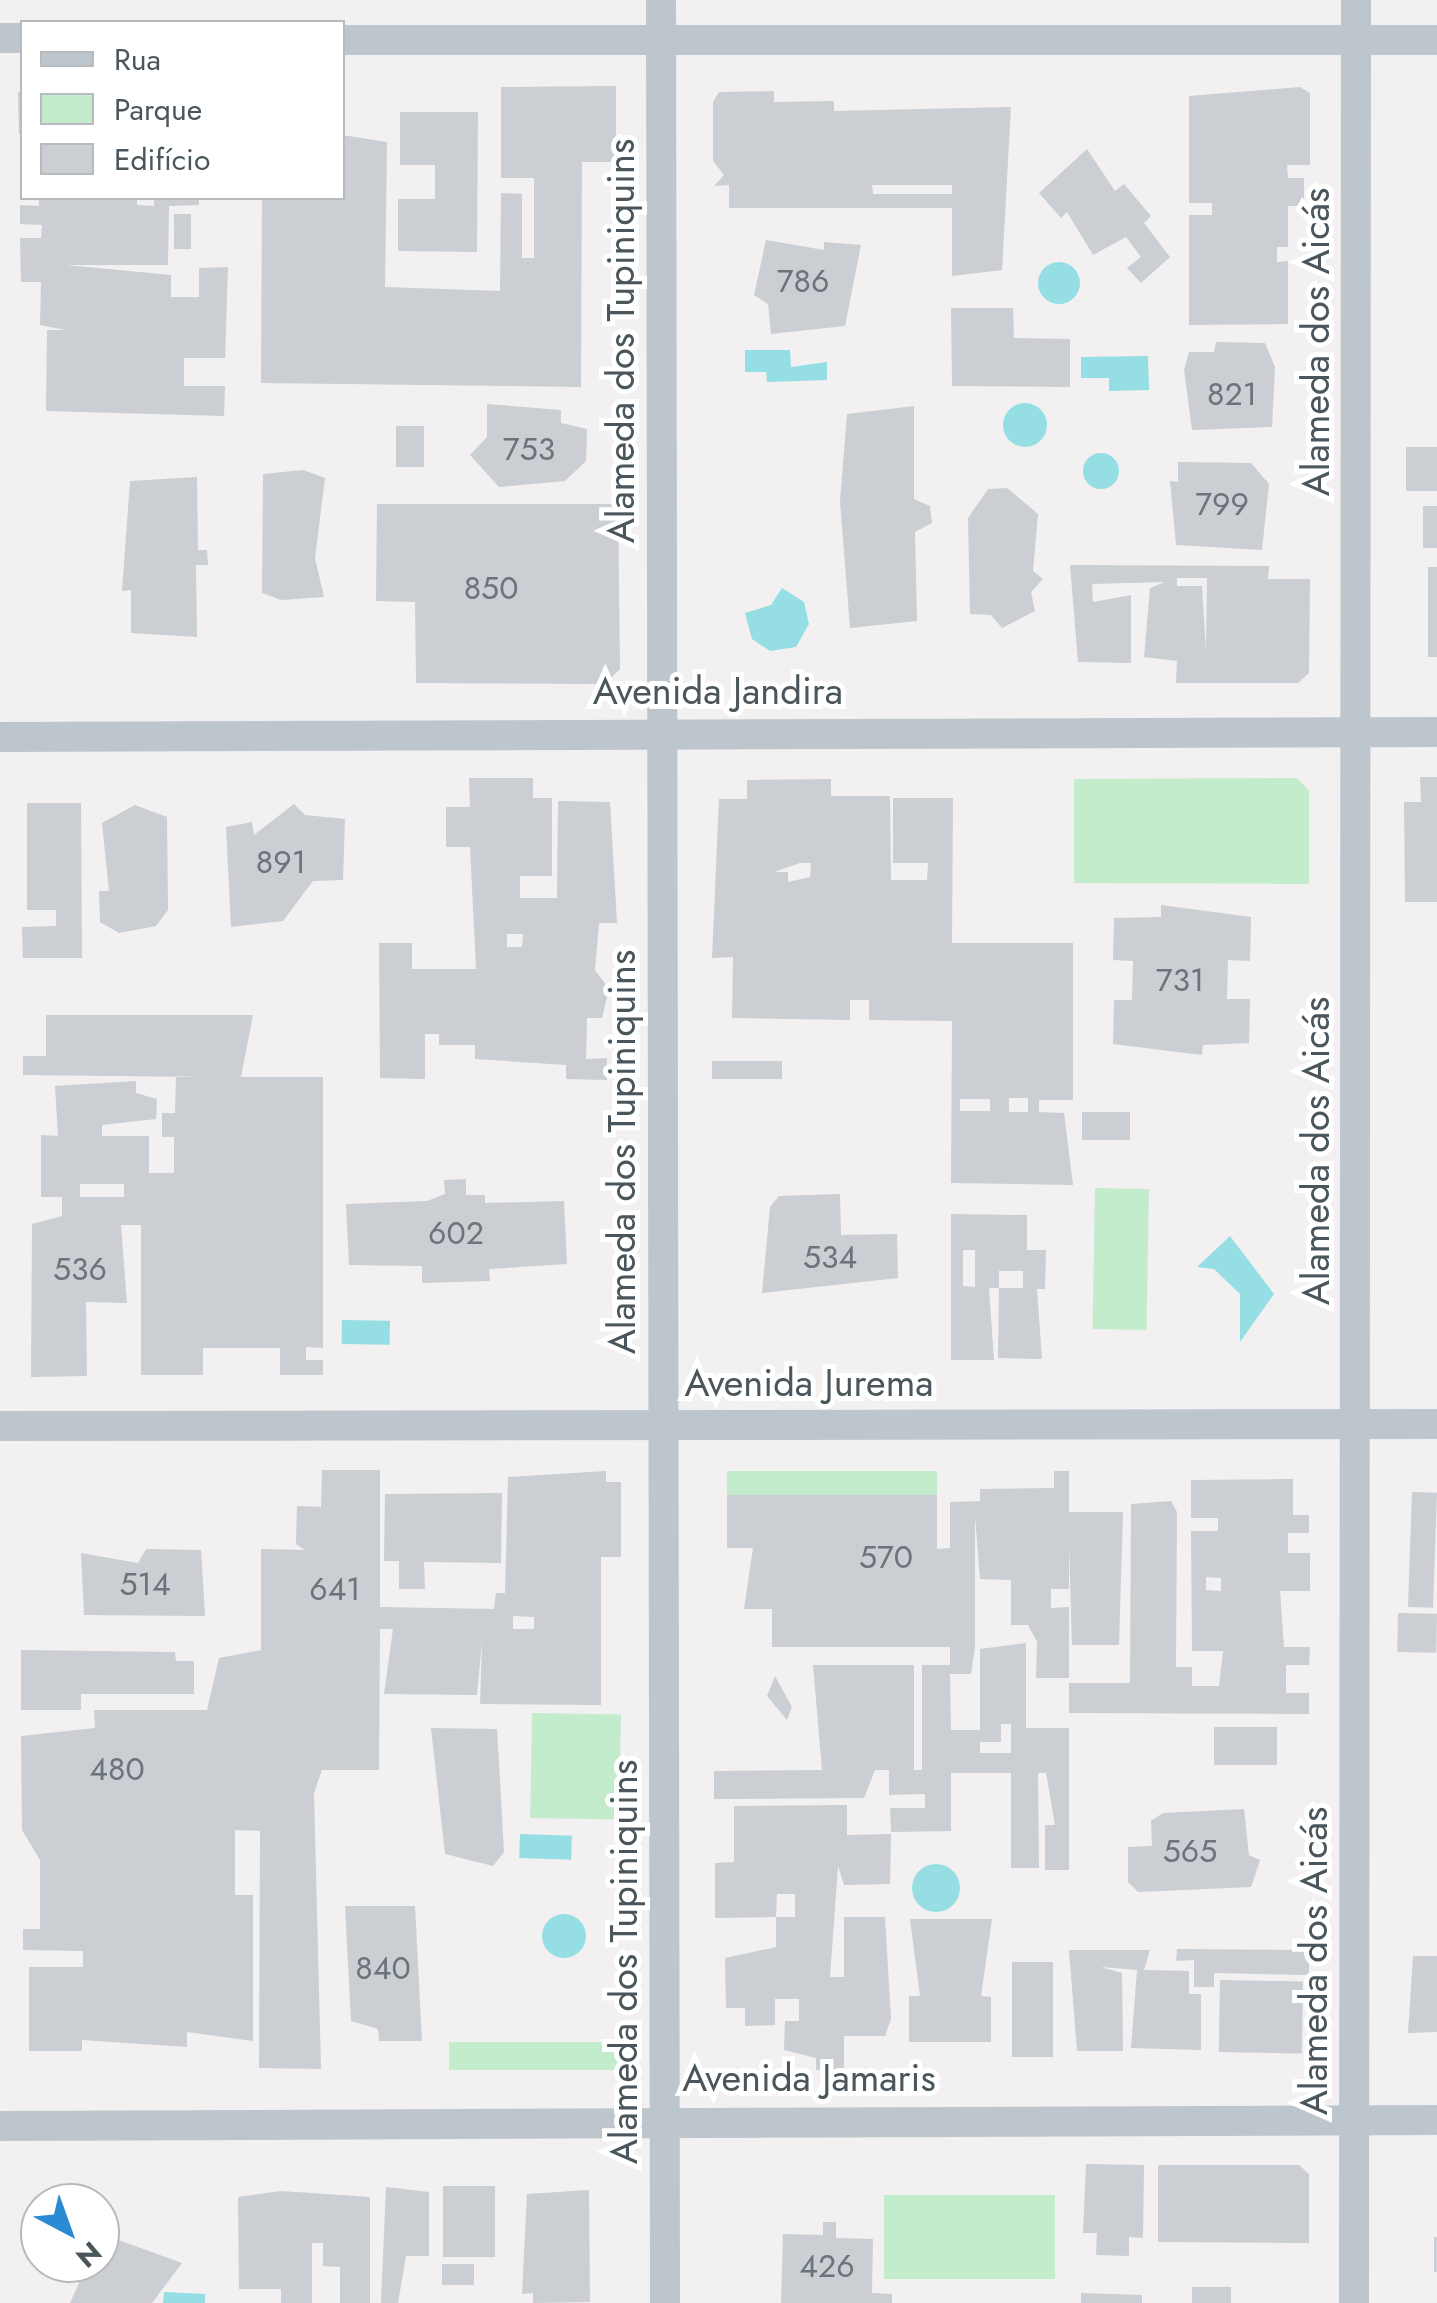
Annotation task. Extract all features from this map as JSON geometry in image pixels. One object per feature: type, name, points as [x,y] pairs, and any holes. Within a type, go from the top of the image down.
[{"type":"street","name":"Alameda dos Tupiniquins","points":[[661,0],[664,2303]]},
{"type":"street","name":"Alameda dos Aicás","points":[[1354,2303],[1356,0]]},
{"type":"street","points":[[345,40],[1437,40]]},
{"type":"street","name":"Avenida Jandira","points":[[0,737],[660,730],[1437,732]]},
{"type":"street","name":"Avenida Jurema","points":[[0,1426],[1437,1424]]},
{"type":"street","name":"Avenida Jamaris","points":[[0,2126],[664,2118],[1437,2120]]},
{"type":"green space","points":[[1297,778],[1309,791],[1309,884],[1074,883],[1074,779]]},
{"type":"green space","points":[[1095,1188],[1149,1189],[1147,1330],[1093,1329]]},
{"type":"green space","points":[[727,1471],[937,1471],[937,1495],[727,1495]]},
{"type":"green space","points":[[532,1713],[621,1715],[619,1820],[530,1818]]},
{"type":"green space","points":[[449,2042],[622,2042],[622,2070],[449,2070]]},
{"type":"green space","points":[[884,2195],[1055,2195],[1055,2279],[884,2279]]},
{"type":"water","points":[[1059,262],[1074,268],[1080,283],[1074,298],[1059,304],[1044,298],[1038,283],[1044,268]]},
{"type":"water","points":[[745,350],[790,350],[791,367],[827,362],[827,380],[767,382],[766,372],[745,372]]},
{"type":"water","points":[[1148,356],[1149,390],[1109,391],[1109,378],[1081,378],[1081,357]]},
{"type":"water","points":[[1025,403],[1040,410],[1047,425],[1040,440],[1025,447],[1010,440],[1003,425],[1010,410]]},
{"type":"water","points":[[1101,453],[1114,458],[1119,471],[1114,484],[1101,489],[1088,484],[1083,471],[1088,458]]},
{"type":"water","points":[[782,588],[804,602],[809,624],[796,647],[770,651],[752,639],[745,613],[771,605]]},
{"type":"water","points":[[1230,1236],[1274,1294],[1240,1342],[1240,1294],[1214,1269],[1197,1267]]},
{"type":"water","points":[[342,1320],[390,1321],[390,1345],[342,1344]]},
{"type":"water","points":[[520,1834],[572,1836],[571,1860],[519,1858]]},
{"type":"water","points":[[936,1864],[953,1871],[960,1888],[953,1905],[936,1912],[919,1905],[912,1888],[919,1871]]},
{"type":"water","points":[[564,1914],[579,1921],[586,1936],[579,1951],[564,1958],[549,1951],[542,1936],[549,1921]]},
{"type":"water","points":[[164,2292],[205,2294],[205,2303],[163,2303]]},
{"type":"building","points":[[616,86],[616,162],[582,162],[581,387],[261,383],[262,200],[345,200],[345,135],[387,142],[385,287],[500,291],[501,193],[522,194],[522,258],[534,258],[534,178],[501,178],[501,87]]},
{"type":"building","points":[[1300,87],[1310,93],[1310,165],[1287,165],[1288,178],[1304,178],[1304,206],[1288,206],[1288,247],[1277,247],[1277,262],[1288,261],[1288,324],[1189,325],[1189,215],[1212,215],[1212,203],[1189,203],[1189,96]]},
{"type":"building","points":[[20,91],[20,134],[19,134]]},
{"type":"building","points":[[774,91],[774,102],[834,101],[834,111],[1011,107],[1002,270],[952,276],[952,208],[729,208],[729,185],[714,186],[724,175],[713,161],[713,102],[719,92]],"holes":[[[872,185],[952,185],[952,194],[873,194]]]},
{"type":"building","points":[[400,112],[478,112],[477,252],[398,251],[398,199],[435,199],[435,165],[400,165]]},
{"type":"building","points":[[1087,149],[1115,191],[1124,184],[1151,216],[1144,223],[1170,257],[1141,283],[1127,268],[1141,257],[1126,237],[1093,255],[1067,212],[1061,218],[1039,193]]},
{"type":"building","points":[[39,200],[137,200],[137,205],[154,206],[154,200],[199,200],[199,205],[169,206],[168,265],[66,265],[171,275],[171,297],[199,297],[199,268],[228,267],[225,358],[184,358],[184,386],[225,386],[224,416],[46,411],[47,330],[65,330],[40,325],[41,282],[21,282],[20,238],[41,238],[42,225],[20,224],[20,205],[39,206]]},
{"type":"building","points":[[174,214],[191,214],[191,249],[174,249]]},
{"type":"building","points":[[766,240],[824,250],[824,242],[861,245],[845,326],[771,334],[768,304],[754,295]]},
{"type":"building","points":[[951,308],[1013,308],[1014,338],[1070,339],[1070,387],[952,386]]},
{"type":"building","points":[[1216,342],[1265,343],[1275,367],[1272,427],[1192,430],[1184,370],[1189,352],[1214,352]]},
{"type":"building","points":[[487,404],[561,410],[561,423],[587,429],[586,461],[565,481],[499,487],[470,455],[487,437]]},
{"type":"building","points":[[914,406],[914,499],[930,506],[932,523],[915,532],[917,621],[850,628],[840,501],[847,414]]},
{"type":"building","points":[[396,426],[424,426],[424,467],[396,467]]},
{"type":"building","points":[[1406,447],[1437,447],[1437,491],[1406,491]]},
{"type":"building","points":[[1178,462],[1251,463],[1269,484],[1262,550],[1176,545],[1170,481],[1178,482]]},
{"type":"building","points":[[303,470],[325,478],[315,558],[324,597],[281,600],[262,593],[263,474]]},
{"type":"building","points":[[197,477],[198,550],[207,550],[208,565],[196,565],[197,637],[131,633],[131,590],[122,591],[130,481]]},
{"type":"building","points":[[1007,488],[1038,514],[1033,571],[1043,579],[1031,592],[1035,611],[1002,628],[991,615],[970,614],[968,518],[988,489]]},
{"type":"building","points":[[377,504],[618,504],[620,669],[605,684],[416,683],[415,602],[376,601]]},
{"type":"building","points":[[1423,506],[1437,506],[1437,548],[1423,548]]},
{"type":"building","points":[[1070,565],[1269,566],[1268,579],[1310,579],[1309,673],[1298,683],[1176,683],[1177,661],[1144,657],[1150,588],[1165,582],[1092,584],[1093,602],[1131,595],[1131,663],[1078,662]],"holes":[[[1177,578],[1207,578],[1206,650],[1202,586],[1177,586]]]},
{"type":"building","points":[[1428,567],[1437,567],[1437,657],[1428,657]]},
{"type":"building","points":[[1420,777],[1437,777],[1437,902],[1405,902],[1404,802],[1421,802]]},
{"type":"building","points":[[469,778],[533,778],[533,798],[552,798],[552,876],[520,876],[520,898],[557,898],[558,801],[610,802],[617,923],[599,923],[595,970],[609,989],[602,1018],[587,1018],[586,1059],[607,1058],[607,1080],[566,1079],[566,1065],[475,1059],[475,1045],[439,1045],[439,1034],[425,1034],[425,1079],[380,1078],[379,943],[412,943],[412,969],[476,969],[470,847],[446,847],[446,807],[470,807]],"holes":[[[507,934],[523,934],[522,947],[507,947]]]},
{"type":"building","points":[[831,779],[831,796],[890,796],[891,880],[927,880],[928,863],[893,863],[893,798],[953,798],[952,943],[1073,943],[1073,1100],[1039,1100],[1039,1112],[1064,1113],[1073,1185],[951,1183],[952,1021],[869,1020],[869,1000],[850,1000],[850,1020],[732,1018],[733,957],[712,958],[719,799],[747,799],[747,780]],"holes":[[[811,863],[810,877],[788,882],[788,872],[774,872]],[[1009,1098],[1028,1098],[1028,1112],[1009,1112]],[[960,1099],[990,1099],[990,1111],[960,1111]]]},
{"type":"building","points":[[27,803],[81,803],[82,958],[23,958],[22,927],[56,926],[56,910],[27,910]]},
{"type":"building","points":[[294,804],[305,815],[345,819],[343,880],[313,881],[283,921],[231,927],[226,827],[252,822],[254,835]]},
{"type":"building","points":[[135,805],[167,817],[168,910],[156,926],[119,933],[100,922],[99,891],[109,891],[102,823]]},
{"type":"building","points":[[1161,905],[1251,917],[1250,961],[1228,960],[1227,999],[1250,999],[1249,1043],[1203,1045],[1202,1055],[1113,1044],[1114,1000],[1132,1000],[1133,961],[1113,960],[1114,918],[1161,917]]},
{"type":"building","points":[[46,1015],[253,1015],[241,1077],[323,1077],[323,1348],[306,1347],[306,1360],[323,1360],[323,1375],[280,1375],[280,1348],[203,1348],[203,1375],[141,1375],[141,1225],[121,1225],[127,1303],[86,1302],[87,1376],[31,1377],[32,1224],[62,1216],[62,1197],[41,1197],[41,1135],[58,1136],[55,1086],[136,1081],[136,1093],[157,1099],[156,1119],[102,1125],[102,1136],[149,1136],[149,1173],[174,1173],[174,1137],[162,1137],[162,1113],[175,1113],[176,1077],[23,1075],[23,1056],[46,1056]],"holes":[[[80,1184],[124,1184],[124,1197],[80,1197]]]},
{"type":"building","points":[[712,1061],[782,1061],[782,1079],[712,1079]]},
{"type":"building","points":[[1082,1112],[1130,1112],[1130,1140],[1082,1140]]},
{"type":"building","points":[[466,1179],[466,1195],[485,1195],[485,1203],[564,1201],[567,1264],[489,1269],[490,1281],[422,1283],[422,1266],[349,1265],[346,1204],[427,1201],[445,1194],[444,1180]]},
{"type":"building","points":[[840,1194],[841,1235],[897,1234],[898,1278],[762,1293],[770,1207],[779,1196]]},
{"type":"building","points":[[951,1214],[1027,1215],[1027,1250],[1046,1250],[1045,1289],[1037,1289],[1042,1359],[998,1358],[999,1288],[989,1288],[994,1360],[951,1360]],"holes":[[[963,1250],[975,1250],[975,1287],[963,1286]],[[999,1271],[1023,1271],[1023,1288],[999,1288]]]},
{"type":"building","points":[[322,1470],[380,1470],[380,1607],[494,1609],[496,1593],[505,1593],[508,1477],[606,1471],[606,1482],[621,1482],[621,1557],[601,1557],[601,1705],[480,1704],[482,1641],[477,1695],[384,1694],[393,1629],[380,1629],[379,1770],[322,1770],[314,1793],[321,2069],[259,2068],[260,1831],[235,1830],[235,1895],[253,1895],[253,2041],[187,2032],[187,2047],[82,2040],[82,2051],[29,2051],[29,1967],[83,1967],[83,1951],[23,1950],[23,1929],[40,1929],[40,1860],[22,1830],[21,1736],[95,1728],[94,1710],[207,1710],[219,1658],[261,1650],[261,1549],[305,1550],[296,1544],[297,1506],[321,1507]],"holes":[[[513,1616],[534,1617],[534,1629],[513,1629]]]},
{"type":"building","points":[[1054,1471],[1069,1471],[1069,1512],[1123,1512],[1119,1645],[1072,1645],[1069,1543],[1069,1589],[1051,1589],[1051,1608],[1069,1607],[1069,1678],[1036,1678],[1037,1642],[1028,1625],[1011,1625],[1011,1580],[980,1579],[975,1516],[975,1647],[971,1674],[950,1674],[951,1730],[980,1730],[980,1649],[1026,1643],[1026,1728],[1069,1728],[1069,1870],[1045,1870],[1045,1825],[1055,1825],[1046,1773],[1038,1773],[1039,1868],[1011,1868],[1011,1773],[951,1773],[951,1831],[891,1832],[890,1808],[925,1808],[925,1794],[889,1795],[889,1770],[875,1770],[864,1798],[714,1799],[714,1771],[822,1770],[813,1665],[914,1665],[914,1770],[922,1770],[922,1665],[950,1665],[950,1647],[772,1647],[772,1609],[744,1609],[753,1548],[727,1548],[727,1495],[937,1495],[937,1549],[950,1548],[950,1502],[980,1501],[980,1489],[1054,1488]],"holes":[[[1001,1724],[1011,1724],[1011,1753],[980,1753],[980,1742],[1001,1742]]]},
{"type":"building","points":[[1293,1479],[1293,1515],[1309,1515],[1309,1533],[1288,1533],[1288,1553],[1310,1553],[1310,1591],[1280,1591],[1284,1647],[1310,1647],[1309,1665],[1286,1665],[1286,1693],[1309,1693],[1309,1714],[1069,1713],[1069,1683],[1130,1683],[1131,1504],[1171,1501],[1177,1512],[1176,1667],[1192,1667],[1192,1686],[1219,1686],[1223,1651],[1192,1651],[1191,1531],[1218,1531],[1218,1518],[1191,1518],[1191,1480]],"holes":[[[1206,1577],[1221,1578],[1221,1591],[1206,1590]]]},
{"type":"building","points":[[1412,1492],[1437,1493],[1433,1608],[1408,1607]]},
{"type":"building","points":[[502,1493],[501,1563],[424,1562],[425,1589],[399,1589],[399,1561],[384,1561],[385,1494]]},
{"type":"building","points":[[146,1549],[201,1550],[205,1616],[84,1615],[81,1553],[138,1563]]},
{"type":"building","points":[[1398,1613],[1437,1614],[1436,1653],[1397,1652]]},
{"type":"building","points":[[21,1650],[175,1652],[176,1661],[194,1661],[194,1694],[81,1694],[81,1710],[21,1710]]},
{"type":"building","points":[[775,1676],[792,1707],[787,1720],[767,1696]]},
{"type":"building","points":[[1214,1727],[1277,1727],[1277,1765],[1214,1765]]},
{"type":"building","points":[[431,1728],[497,1729],[504,1852],[493,1866],[445,1854]]},
{"type":"building","points":[[847,1805],[847,1835],[891,1834],[890,1884],[844,1885],[838,1866],[830,1977],[844,1977],[844,1917],[885,1917],[891,2019],[885,2036],[844,2036],[844,2069],[816,2070],[816,2058],[784,2050],[785,2021],[799,2021],[799,1999],[775,1999],[775,2025],[745,2026],[745,2008],[726,2008],[725,1958],[776,1947],[776,1917],[715,1918],[715,1863],[734,1862],[734,1806]],"holes":[[[777,1894],[795,1894],[795,1917],[776,1917]]]},
{"type":"building","points":[[1244,1809],[1249,1855],[1260,1860],[1251,1887],[1138,1892],[1128,1882],[1128,1847],[1152,1846],[1151,1821],[1163,1813]]},
{"type":"building","points":[[345,1906],[415,1906],[422,2041],[379,2041],[378,2029],[351,2021]]},
{"type":"building","points":[[910,1919],[992,1919],[981,1996],[991,1997],[991,2042],[909,2042],[909,1996],[920,1996]]},
{"type":"building","points":[[1177,1949],[1309,1950],[1309,1975],[1214,1973],[1214,1987],[1194,1987],[1194,1960],[1176,1961]]},
{"type":"building","points":[[1069,1950],[1150,1950],[1144,1970],[1189,1971],[1189,1994],[1201,1994],[1201,2050],[1131,2048],[1137,1970],[1101,1967],[1122,1973],[1123,2051],[1077,2051]]},
{"type":"building","points":[[1413,1956],[1437,1956],[1437,2032],[1408,2033]]},
{"type":"building","points":[[1012,1962],[1053,1962],[1053,2057],[1012,2057]]},
{"type":"building","points":[[1220,1980],[1303,1981],[1302,2053],[1219,2052]]},
{"type":"building","points":[[1086,2164],[1144,2165],[1143,2238],[1129,2237],[1129,2256],[1096,2255],[1097,2233],[1083,2233]]},
{"type":"building","points":[[1158,2165],[1299,2165],[1309,2174],[1309,2243],[1158,2242]]},
{"type":"building","points":[[443,2186],[495,2186],[495,2257],[443,2257]]},
{"type":"building","points":[[386,2187],[429,2192],[429,2256],[406,2256],[398,2303],[381,2303]]},
{"type":"building","points":[[589,2190],[590,2302],[533,2303],[533,2293],[522,2294],[527,2194]]},
{"type":"building","points":[[281,2191],[370,2197],[370,2303],[340,2303],[340,2267],[323,2266],[323,2243],[312,2243],[312,2303],[281,2303],[281,2289],[239,2289],[238,2197]]},
{"type":"building","points":[[823,2222],[836,2222],[836,2238],[873,2239],[872,2293],[892,2294],[892,2303],[781,2303],[783,2234],[823,2235]]},
{"type":"building","points":[[1434,2237],[1437,2272],[1434,2272]]},
{"type":"building","points":[[120,2241],[182,2263],[152,2303],[70,2303],[79,2283],[120,2283]]},
{"type":"building","points":[[442,2264],[474,2264],[474,2285],[442,2285]]},
{"type":"building","points":[[1192,2287],[1231,2287],[1231,2303],[1192,2303]]},
{"type":"building","points":[[1081,2293],[1142,2295],[1142,2303],[1081,2303]]}]
